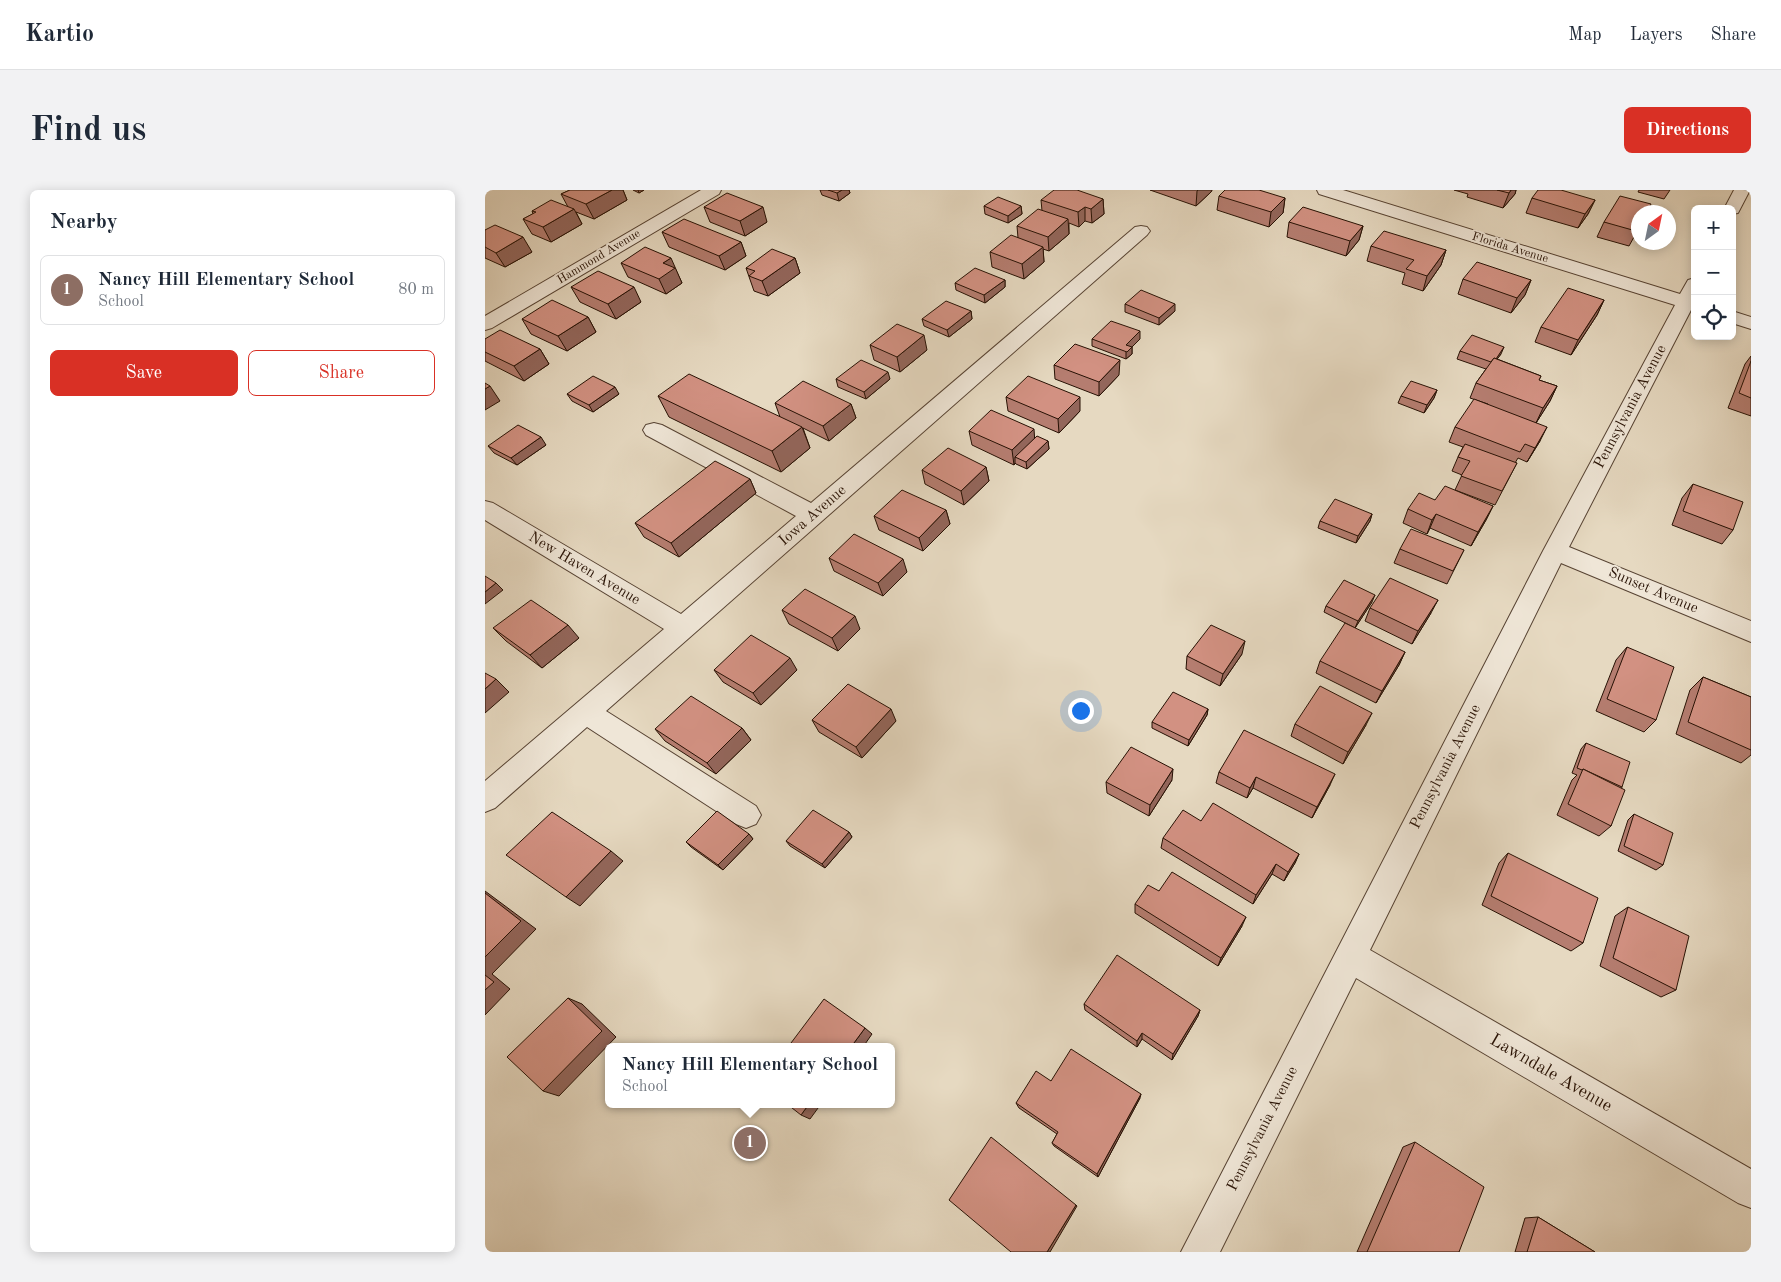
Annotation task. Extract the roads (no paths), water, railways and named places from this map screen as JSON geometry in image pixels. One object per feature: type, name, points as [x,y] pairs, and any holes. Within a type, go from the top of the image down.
[{"type":"street","name":"Hammond Avenue","points":[[485,324],[713,190]]},
{"type":"street","name":"Florida Avenue","points":[[1325,190],[1691,297]]},
{"type":"street","points":[[1734,205],[1742,190]]},
{"type":"street","name":"Iowa Avenue","points":[[485,800],[1141,231]]},
{"type":"street","name":"Pennsylvania Avenue","points":[[1199,1252],[1555,551],[1691,299]]},
{"type":"street","points":[[1736,318],[1751,323]]},
{"type":"street","points":[[654,430],[814,515]]},
{"type":"street","name":"New Haven Avenue","points":[[485,510],[683,628]]},
{"type":"street","name":"Sunset Avenue","points":[[1555,551],[1751,632]]},
{"type":"street","points":[[586,712],[746,815]]},
{"type":"street","name":"Lawndale Avenue","points":[[1351,956],[1751,1190]]},
{"type":"place","name":"Nancy Hill Elementary School","points":[[750,1143]]}]
